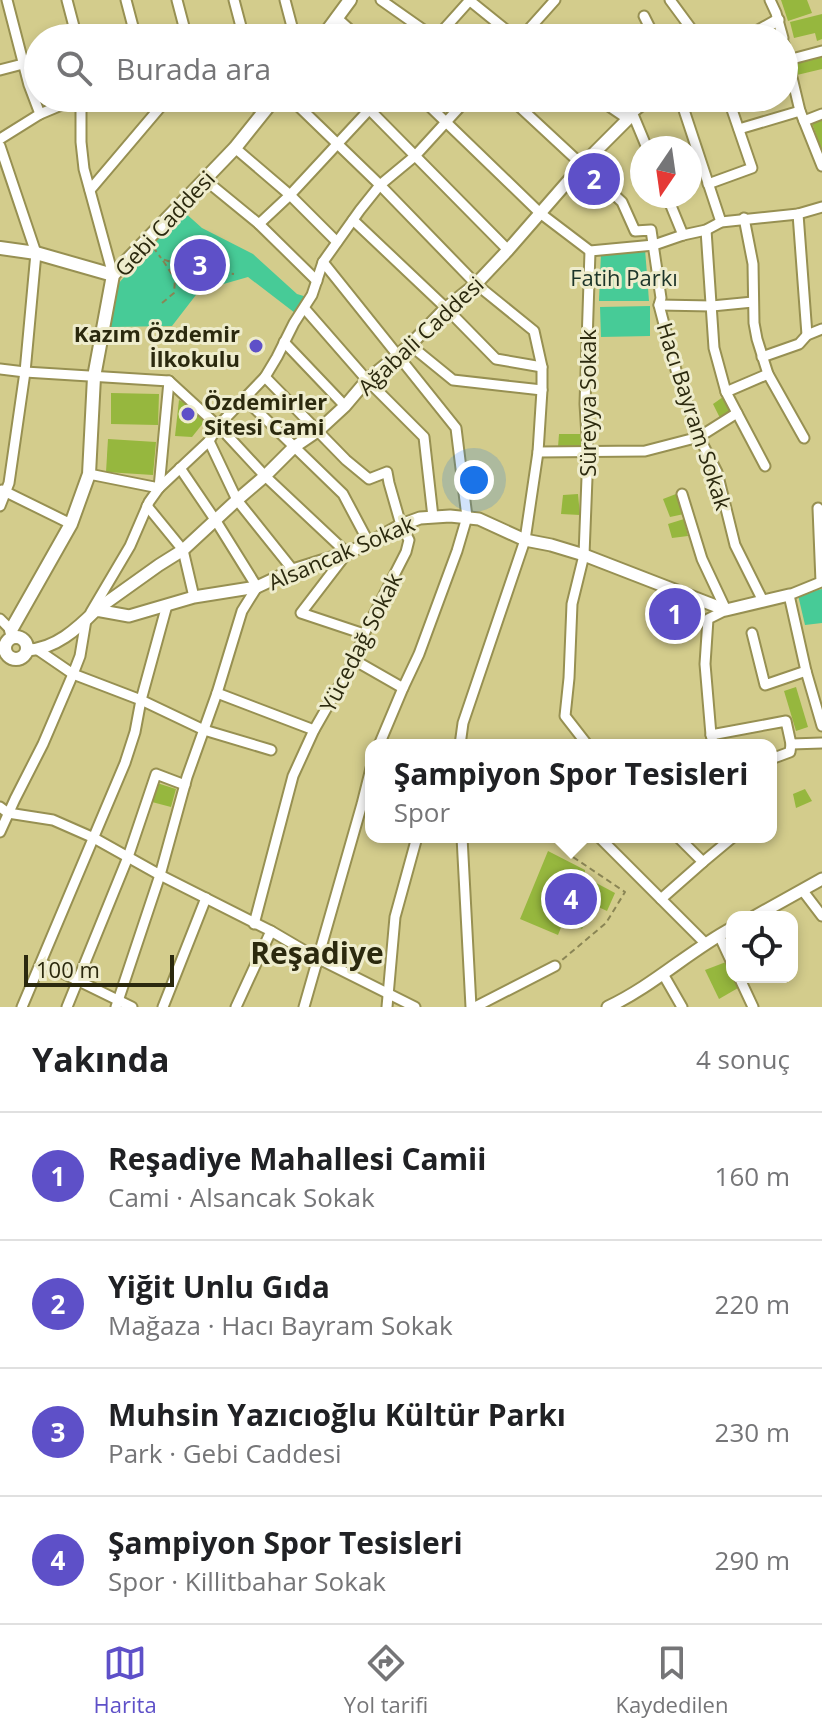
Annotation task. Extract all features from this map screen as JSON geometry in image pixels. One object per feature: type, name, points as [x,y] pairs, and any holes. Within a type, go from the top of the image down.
[{"type":"main road","points":[[331,24],[347,2]]},
{"type":"main road","name":"Gebi Caddesi","points":[[9,656],[5,645],[8,640],[6,628],[71,524],[89,474],[94,377],[113,275],[235,148],[264,112]]},
{"type":"main road","points":[[0,248],[36,253],[113,275]]},
{"type":"main road","points":[[0,668],[9,656],[20,659],[33,650],[6,628]]},
{"type":"street","points":[[7,0],[24,67]]},
{"type":"street","points":[[67,0],[73,24]]},
{"type":"street","points":[[126,0],[132,24]]},
{"type":"street","points":[[177,0],[183,24]]},
{"type":"street","points":[[234,0],[240,24]]},
{"type":"street","points":[[285,0],[291,24]]},
{"type":"street","points":[[381,0],[416,24]]},
{"type":"street","points":[[449,24],[470,0],[500,24]]},
{"type":"street","points":[[532,24],[555,0]]},
{"type":"street","points":[[670,0],[688,24]]},
{"type":"street","points":[[770,0],[779,24]]},
{"type":"street","points":[[644,16],[648,24]]},
{"type":"street","points":[[336,17],[344,24]]},
{"type":"street","points":[[771,24],[778,20]]},
{"type":"street","points":[[798,57],[822,51]]},
{"type":"street","points":[[0,70],[23,64]]},
{"type":"street","points":[[798,102],[822,166]]},
{"type":"street","points":[[0,139],[45,112]]},
{"type":"street","points":[[80,112],[84,169],[113,275]]},
{"type":"street","points":[[90,190],[156,112]]},
{"type":"street","points":[[304,112],[476,284],[534,331],[542,367],[542,390],[538,452],[525,540],[463,723],[461,739]]},
{"type":"street","points":[[259,224],[368,112]]},
{"type":"street","points":[[372,112],[508,250]]},
{"type":"street","points":[[435,112],[540,213],[590,251],[654,245],[706,230],[721,222],[798,214],[822,207]]},
{"type":"street","points":[[0,832],[4,810],[39,754],[73,674],[80,656],[86,619],[130,546],[147,506],[159,488],[209,441],[218,426],[265,377],[305,309],[323,262],[380,185],[415,156],[455,112]]},
{"type":"street","points":[[525,112],[622,202],[635,231],[651,230],[654,245]]},
{"type":"street","points":[[623,112],[630,116],[641,136]]},
{"type":"street","name":"Ağabali Caddesi","points":[[33,650],[52,646],[183,550],[294,447],[319,430],[367,380],[476,284],[583,164],[634,112]]},
{"type":"street","points":[[685,112],[721,222]]},
{"type":"street","points":[[708,184],[752,168],[733,112]]},
{"type":"street","points":[[739,129],[797,112]]},
{"type":"street","points":[[804,121],[822,114]]},
{"type":"street","points":[[0,146],[36,253],[25,372],[9,483],[2,490],[0,506]]},
{"type":"street","points":[[235,148],[290,195],[337,242]]},
{"type":"street","points":[[204,179],[259,224],[317,281]]},
{"type":"street","points":[[672,208],[683,235]]},
{"type":"street","points":[[798,214],[807,335]]},
{"type":"street","points":[[744,218],[753,264],[754,323],[762,357],[768,374],[804,438]]},
{"type":"street","points":[[353,220],[496,359],[542,367]]},
{"type":"street","points":[[706,230],[714,348],[726,392],[765,466]]},
{"type":"street","name":"Hacı Bayram Sokak","points":[[654,245],[661,298],[659,305],[676,370],[699,437],[717,472],[735,545],[763,601]]},
{"type":"street","name":"Süreyya Sokak","points":[[582,739],[565,716],[572,604],[584,555],[590,251]]},
{"type":"street","points":[[323,262],[456,428],[467,517],[419,654],[382,739]]},
{"type":"street","points":[[659,305],[712,306],[753,302]]},
{"type":"street","points":[[305,309],[367,380],[424,437],[433,517]]},
{"type":"street","points":[[762,357],[799,344],[807,335],[822,329]]},
{"type":"street","points":[[284,342],[345,406]]},
{"type":"street","points":[[410,345],[453,380],[542,390]]},
{"type":"street","points":[[0,369],[169,381],[218,426]]},
{"type":"street","points":[[726,392],[768,374]]},
{"type":"street","name":"Yücedağ Sokak","points":[[254,924],[293,776],[314,730],[354,660],[409,540],[401,525],[387,472],[369,479],[346,460],[265,377]]},
{"type":"street","points":[[159,488],[169,381]]},
{"type":"street","points":[[244,398],[343,494],[369,543]]},
{"type":"street","points":[[538,452],[645,451],[699,437],[737,413]]},
{"type":"street","points":[[227,435],[265,476],[347,553],[301,613],[364,634]]},
{"type":"street","points":[[209,441],[237,500],[293,570]]},
{"type":"street","points":[[117,1004],[242,611],[257,587],[180,468]]},
{"type":"street","points":[[89,474],[159,488]]},
{"type":"street","points":[[2,490],[71,524]]},
{"type":"street","points":[[682,494],[702,559],[726,610]]},
{"type":"street","points":[[147,506],[183,550],[194,597]]},
{"type":"street","points":[[713,739],[705,664],[708,619],[726,610],[789,595],[821,582],[818,508]]},
{"type":"street","name":"Alsancak Sokak","points":[[86,619],[129,616],[194,597],[257,587],[293,570],[347,553],[420,518],[450,516],[479,519],[525,540],[584,555],[726,610]]},
{"type":"street","points":[[789,595],[822,726]]},
{"type":"street","points":[[22,1007],[125,763],[167,605]]},
{"type":"street","points":[[752,633],[765,685],[806,671]]},
{"type":"street","points":[[33,650],[73,674],[141,700],[204,730],[271,750]]},
{"type":"street","points":[[354,660],[403,688]]},
{"type":"street","points":[[217,693],[314,730]]},
{"type":"street","points":[[717,739],[786,721],[790,752],[777,757]]},
{"type":"street","points":[[791,744],[822,743]]},
{"type":"street","points":[[67,1007],[128,857],[156,774],[185,785]]},
{"type":"street","points":[[304,1007],[365,792]]},
{"type":"street","points":[[4,810],[53,820],[94,838],[415,1007]]},
{"type":"street","points":[[387,1007],[395,917],[415,843]]},
{"type":"street","points":[[462,843],[473,1007],[555,966]]},
{"type":"street","points":[[605,843],[706,944]]},
{"type":"street","points":[[684,843],[703,862]]},
{"type":"street","points":[[661,899],[726,843]]},
{"type":"street","points":[[765,911],[822,879]]},
{"type":"street","points":[[803,891],[822,916]]},
{"type":"street","points":[[163,1007],[206,898]]},
{"type":"street","points":[[236,1007],[271,931]]},
{"type":"street","points":[[612,1006],[726,931]]},
{"type":"street","points":[[719,935],[726,950]]},
{"type":"street","points":[[42,963],[80,980],[117,1004],[132,1007]]},
{"type":"street","points":[[663,974],[682,1007]]},
{"type":"street","points":[[742,983],[753,1007]]},
{"type":"path","points":[[162,303],[174,293],[175,279],[162,259],[198,271],[234,274]]},
{"type":"path","points":[[175,279],[198,271]]},
{"type":"path","points":[[555,966],[606,923],[625,892],[557,843]]},
{"type":"green space","points":[[183,211],[202,228],[253,254],[297,294],[307,297],[295,313],[248,277],[199,291],[172,326],[109,327],[111,304],[118,284]]},
{"type":"green space","name":"Fatih Parkı","points":[[645,249],[649,301],[599,301],[601,253]]},
{"type":"green space","points":[[650,306],[650,336],[601,337],[600,307]]},
{"type":"green space","points":[[822,589],[822,623],[805,625],[798,595]]},
{"type":"building","points":[[781,0],[807,0],[812,13],[788,21]]},
{"type":"building","points":[[822,14],[822,39],[817,41],[815,33],[798,37],[798,24],[790,22]]},
{"type":"building","points":[[822,52],[822,69],[798,75],[798,58]]},
{"type":"building","points":[[822,116],[822,149],[821,149],[811,120]]},
{"type":"building","points":[[111,393],[159,394],[158,425],[111,424]]},
{"type":"building","points":[[723,397],[733,412],[720,418],[713,404]]},
{"type":"building","name":"Özdemirler Sitesi Cami","points":[[179,400],[192,406],[204,422],[192,437],[175,436]]},
{"type":"building","points":[[559,434],[580,434],[582,448],[558,447]]},
{"type":"building","points":[[108,439],[156,442],[153,475],[106,472]]},
{"type":"building","points":[[578,494],[580,515],[561,514],[563,495]]},
{"type":"building","points":[[676,494],[684,514],[670,517],[663,499]]},
{"type":"building","points":[[684,519],[688,536],[672,538],[668,524]]},
{"type":"building","points":[[669,596],[691,603],[680,633],[659,626]]},
{"type":"building","points":[[796,687],[808,727],[796,731],[784,691]]},
{"type":"building","points":[[157,783],[176,789],[171,807],[152,802]]},
{"type":"building","points":[[805,789],[812,801],[796,808],[793,794]]},
{"type":"building","points":[[548,851],[585,870],[585,877],[615,893],[607,911],[594,905],[582,929],[564,920],[558,935],[520,919]]},
{"type":"building","points":[[726,962],[726,983],[736,983],[738,988],[719,999],[705,970]]},
{"type":"place","name":"Yiğit Unlu Gıda","points":[[594,179]]},
{"type":"place","name":"Muhsin Yazıcıoğlu Kültür Parkı","points":[[200,265]]},
{"type":"place","name":"Kazım Özdemir İlkokulu","points":[[256,346]]},
{"type":"place","name":"Özdemirler Sitesi Cami","points":[[188,414]]},
{"type":"place","name":"Reşadiye Mahallesi Camii","points":[[675,614]]},
{"type":"place","name":"Şampiyon Spor Tesisleri","points":[[571,899]]},
{"type":"district","name":"Reşadiye","points":[[317,952]]}]
